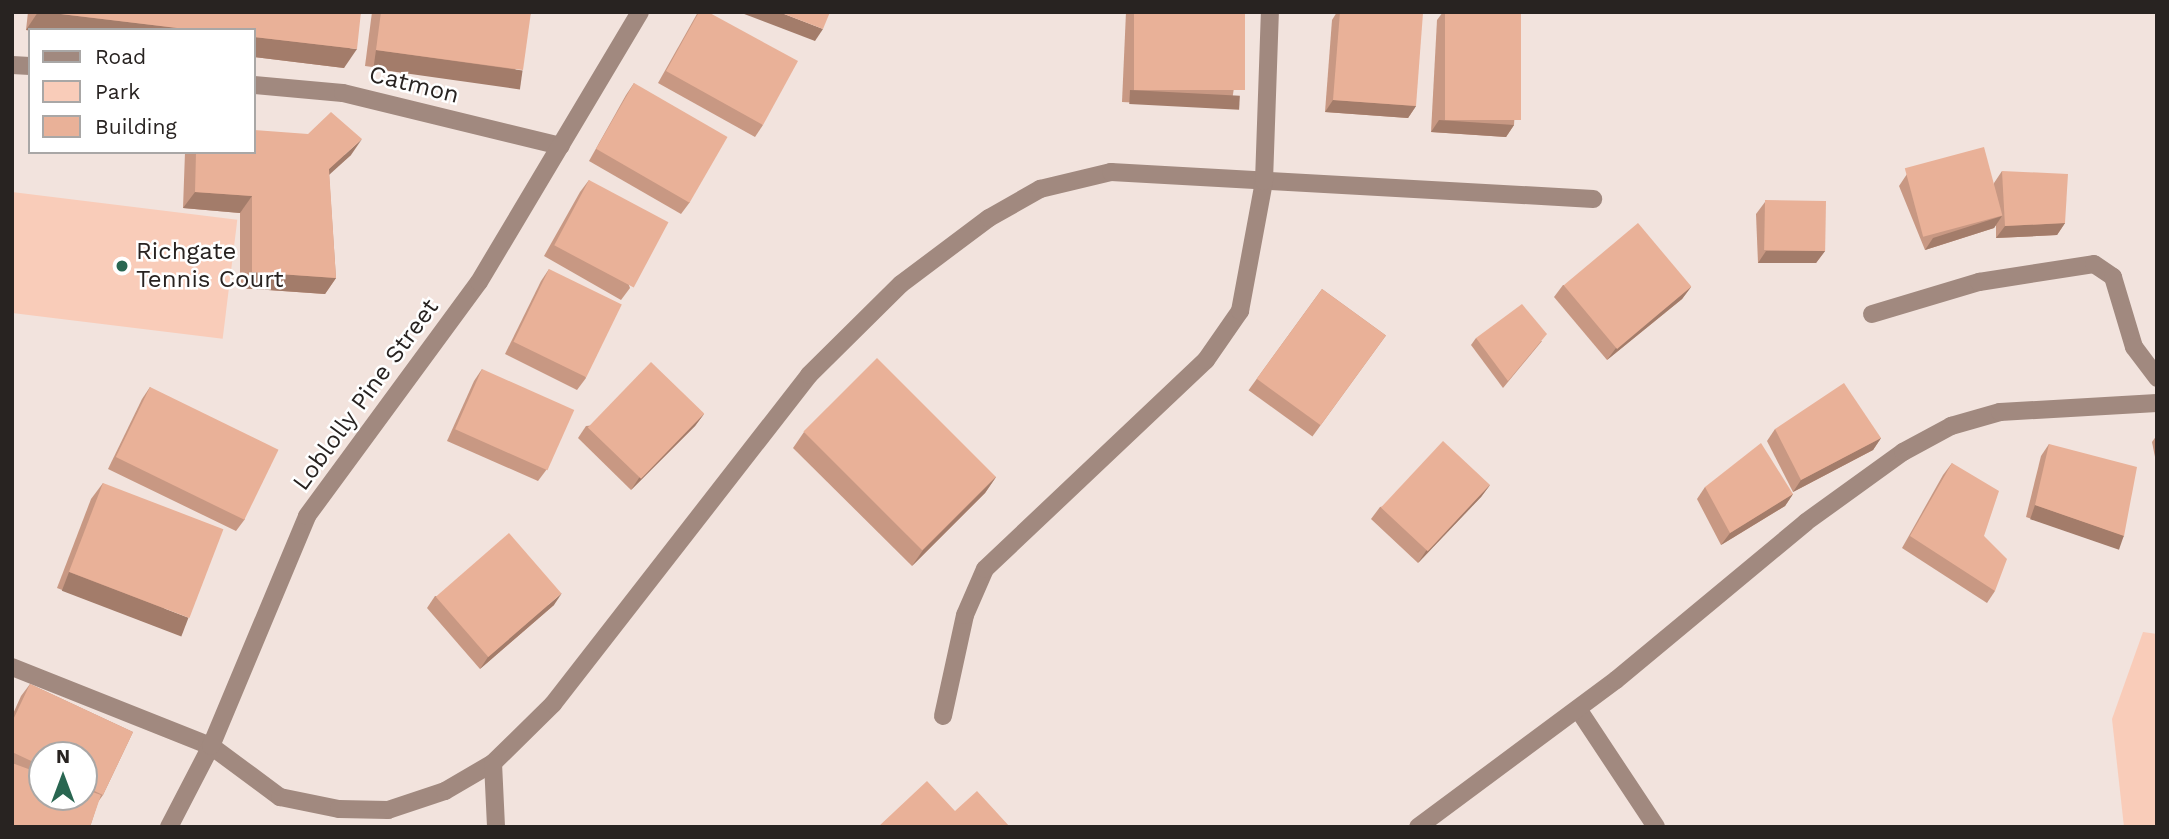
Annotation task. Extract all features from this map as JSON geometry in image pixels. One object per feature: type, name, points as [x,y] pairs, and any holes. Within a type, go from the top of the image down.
[{"type":"street","name":"Loblolly Pine Street","points":[[169,827],[211,746],[307,516],[479,282],[640,12]]},
{"type":"street","points":[[943,716],[965,615],[985,569],[1226,337],[1251,277],[1264,181],[1270,12]]},
{"type":"street","name":"Catmon","points":[[256,85],[343,93],[561,146]]},
{"type":"street","points":[[12,667],[211,746],[280,797],[339,809],[388,810],[445,791],[494,763],[553,704],[809,375],[901,284],[989,218],[1040,189],[1111,172],[1593,199]]},
{"type":"street","points":[[1872,314],[1979,282],[2094,264],[2113,277],[2134,346],[2157,378]]},
{"type":"street","points":[[1418,827],[1578,709],[1806,522],[1951,426],[2000,412],[2157,403]]},
{"type":"street","points":[[1578,709],[1656,827]]},
{"type":"street","points":[[494,763],[496,827]]},
{"type":"green space","name":"Richgate Tennis Court","points":[[12,192],[237,220],[223,339],[12,313]]},
{"type":"green space","points":[[2143,632],[2157,634],[2157,827],[2124,827],[2112,719]]},
{"type":"building","points":[[44,12],[361,12],[357,49],[256,37],[256,28],[177,28]]},
{"type":"building","points":[[381,12],[531,12],[523,70],[376,50]]},
{"type":"building","points":[[699,12],[708,12],[798,61],[763,125],[666,71]]},
{"type":"building","points":[[779,12],[830,12],[823,29]]},
{"type":"building","points":[[1134,12],[1245,12],[1245,90],[1134,90]]},
{"type":"building","points":[[1340,12],[1423,13],[1416,106],[1333,100]]},
{"type":"building","points":[[1445,12],[1521,12],[1521,120],[1445,120]]},
{"type":"building","points":[[634,83],[728,137],[690,203],[596,149]]},
{"type":"building","points":[[331,112],[362,139],[329,169],[336,278],[252,272],[252,196],[195,192],[196,154],[256,154],[256,130],[308,134]]},
{"type":"building","points":[[1984,147],[2002,216],[1923,237],[1905,168]]},
{"type":"building","points":[[2002,171],[2068,174],[2065,223],[2005,226]]},
{"type":"building","points":[[589,180],[668,222],[634,288],[554,245]]},
{"type":"building","points":[[1765,200],[1826,201],[1825,251],[1764,250]]},
{"type":"building","points":[[1638,223],[1691,287],[1617,349],[1564,285]]},
{"type":"building","points":[[549,269],[622,305],[586,377],[513,342]]},
{"type":"building","points":[[1322,289],[1386,335],[1321,425],[1257,379]]},
{"type":"building","points":[[1522,304],[1547,334],[1508,381],[1476,338]]},
{"type":"building","points":[[877,358],[996,477],[922,550],[803,432]]},
{"type":"building","points":[[651,362],[704,413],[641,479],[588,427]]},
{"type":"building","points":[[482,369],[574,410],[547,470],[455,429]]},
{"type":"building","points":[[1844,383],[1881,438],[1801,480],[1775,429]]},
{"type":"building","points":[[150,387],[279,450],[244,520],[116,457]]},
{"type":"building","points":[[1443,441],[1490,485],[1428,551],[1381,508]]},
{"type":"building","points":[[1761,443],[1793,494],[1730,533],[1705,487]]},
{"type":"building","points":[[2049,444],[2137,467],[2124,536],[2035,505]]},
{"type":"building","points":[[1952,463],[1999,491],[1984,536],[2007,559],[1995,591],[1910,536]]},
{"type":"building","points":[[103,483],[223,529],[189,618],[69,572]]},
{"type":"building","points":[[509,533],[561,593],[488,657],[436,597]]},
{"type":"building","points":[[30,684],[133,732],[103,795],[98,793],[98,741],[28,741],[28,759],[12,752],[12,722]]},
{"type":"building","points":[[12,763],[28,769],[28,811],[96,811],[90,827],[12,827]]},
{"type":"building","points":[[927,781],[955,811],[977,791],[1010,827],[878,827]]},
{"type":"place","name":"Richgate Tennis Court","points":[[122,266]]}]
